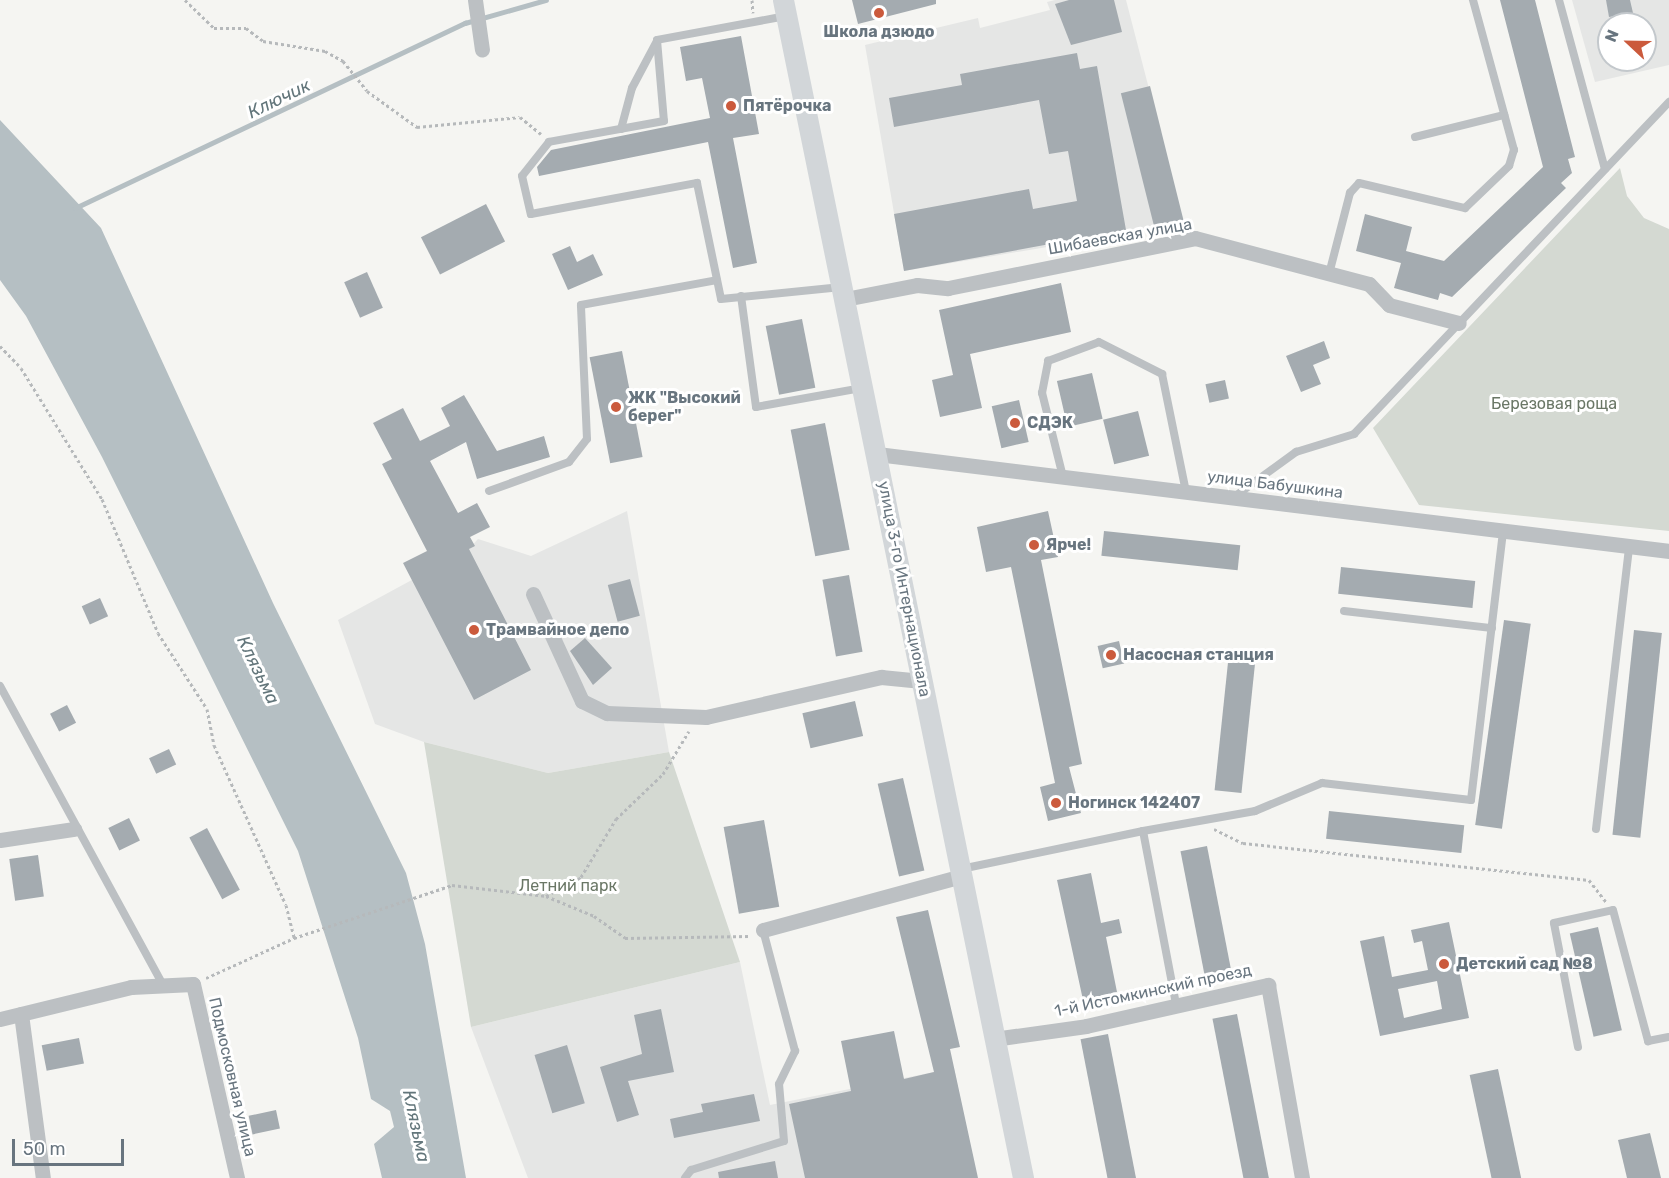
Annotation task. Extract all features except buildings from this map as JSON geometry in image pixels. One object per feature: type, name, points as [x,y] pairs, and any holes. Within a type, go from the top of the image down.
[{"type":"main road","name":"улица 3-го Интернационала","points":[[785,8],[1023,1178]]},
{"type":"street","points":[[474,0],[482,50]]},
{"type":"street","name":"Шибаевская улица","points":[[844,293],[917,285],[948,288],[1195,238],[1373,286],[1389,305],[1459,323]]},
{"type":"street","name":"улица Бабушкина","points":[[877,454],[1669,551]]},
{"type":"street","points":[[533,594],[582,701],[607,713],[634,717],[706,717],[881,677],[922,681]]},
{"type":"street","points":[[0,840],[74,829]]},
{"type":"street","points":[[764,933],[961,872]]},
{"type":"street","points":[[0,1019],[131,987],[193,984]]},
{"type":"street","name":"Подмосковная улица","points":[[193,984],[237,1178]]},
{"type":"street","name":"1-й Истомкинский проезд","points":[[994,1039],[1086,1026],[1268,985],[1302,1178]]},
{"type":"street","points":[[21,1014],[43,1178]]},
{"type":"lane","points":[[1329,274],[1353,186],[1365,183],[1465,208],[1514,158],[1473,0]]},
{"type":"lane","points":[[1559,0],[1605,169]]},
{"type":"lane","points":[[621,129],[632,88],[657,40],[785,8]]},
{"type":"lane","points":[[657,40],[664,121],[549,142],[522,176],[531,214],[697,183],[721,298],[844,293]]},
{"type":"lane","points":[[1234,498],[1296,452],[1354,434],[1669,102]]},
{"type":"lane","points":[[1415,137],[1504,115]]},
{"type":"lane","points":[[489,492],[569,462],[587,439],[581,305],[717,280]]},
{"type":"lane","points":[[741,296],[756,407],[863,388]]},
{"type":"lane","points":[[1063,478],[1042,393],[1048,361],[1099,342],[1162,374],[1186,492]]},
{"type":"lane","points":[[961,872],[1143,831],[1255,811],[1322,783],[1471,800],[1503,531]]},
{"type":"lane","points":[[1596,829],[1629,546]]},
{"type":"lane","points":[[1344,611],[1492,628]]},
{"type":"lane","points":[[0,686],[74,829],[163,985]]},
{"type":"lane","points":[[1143,831],[1176,1004]]},
{"type":"lane","points":[[1578,1047],[1554,923],[1613,910],[1648,1041],[1669,1037]]},
{"type":"lane","points":[[685,1178],[691,1170],[784,1141],[779,1084],[795,1051],[764,933]]},
{"type":"path","points":[[185,0],[214,28],[246,28],[263,41],[325,51],[344,61],[367,92],[417,127],[520,117],[549,142]]},
{"type":"path","points":[[0,346],[21,368],[102,499],[158,633],[207,709],[214,745],[286,905],[294,938]]},
{"type":"path","points":[[546,896],[581,877],[616,819],[663,774],[690,729],[706,717]]},
{"type":"path","points":[[1196,821],[1243,843],[1589,880],[1613,910]]},
{"type":"path","points":[[193,984],[294,938],[452,885],[546,896],[594,916],[625,938],[764,933]]},
{"type":"shaded area","points":[[1126,0],[1184,224],[904,271],[865,45],[978,18],[980,28],[1050,10],[1047,2]]},
{"type":"shaded area","points":[[1572,0],[1669,0],[1669,65],[1657,68],[1657,12],[1597,12],[1597,72],[1639,72],[1595,82]]},
{"type":"shaded area","name":"Трамвайное депо","points":[[627,511],[669,752],[548,773],[424,742],[375,724],[338,620],[469,549],[478,539],[531,556]]},
{"type":"shaded area","points":[[740,962],[770,1105],[954,1068],[977,1178],[528,1178],[471,1027]]},
{"type":"green space","name":"Березовая роща","points":[[1620,168],[1627,196],[1644,218],[1669,229],[1669,531],[1419,505],[1373,428]]},
{"type":"green space","name":"Летний парк","points":[[424,742],[548,773],[669,752],[740,962],[471,1027]]},
{"type":"water","name":"Клязьма","points":[[0,120],[101,228],[273,603],[406,873],[425,944],[466,1178],[382,1178],[374,1144],[394,1127],[390,1111],[371,1099],[358,1038],[298,851],[102,457],[26,316],[0,280]]},
{"type":"waterway","name":"Ключик","points":[[75,208],[465,23],[546,0]]},
{"type":"place","name":"Школа дзюдо","points":[[879,13]]},
{"type":"place","name":"Пятёрочка","points":[[731,106]]},
{"type":"place","name":"ЖК \"Высокий берег\"","points":[[616,407]]},
{"type":"place","name":"СДЭК","points":[[1015,423]]},
{"type":"place","name":"Ярче!","points":[[1034,545]]},
{"type":"place","name":"Трамвайное депо","points":[[474,630]]},
{"type":"place","name":"Насосная станция","points":[[1111,655]]},
{"type":"place","name":"Ногинск 142407","points":[[1056,803]]},
{"type":"place","name":"Детский сад №8","points":[[1444,964]]}]
